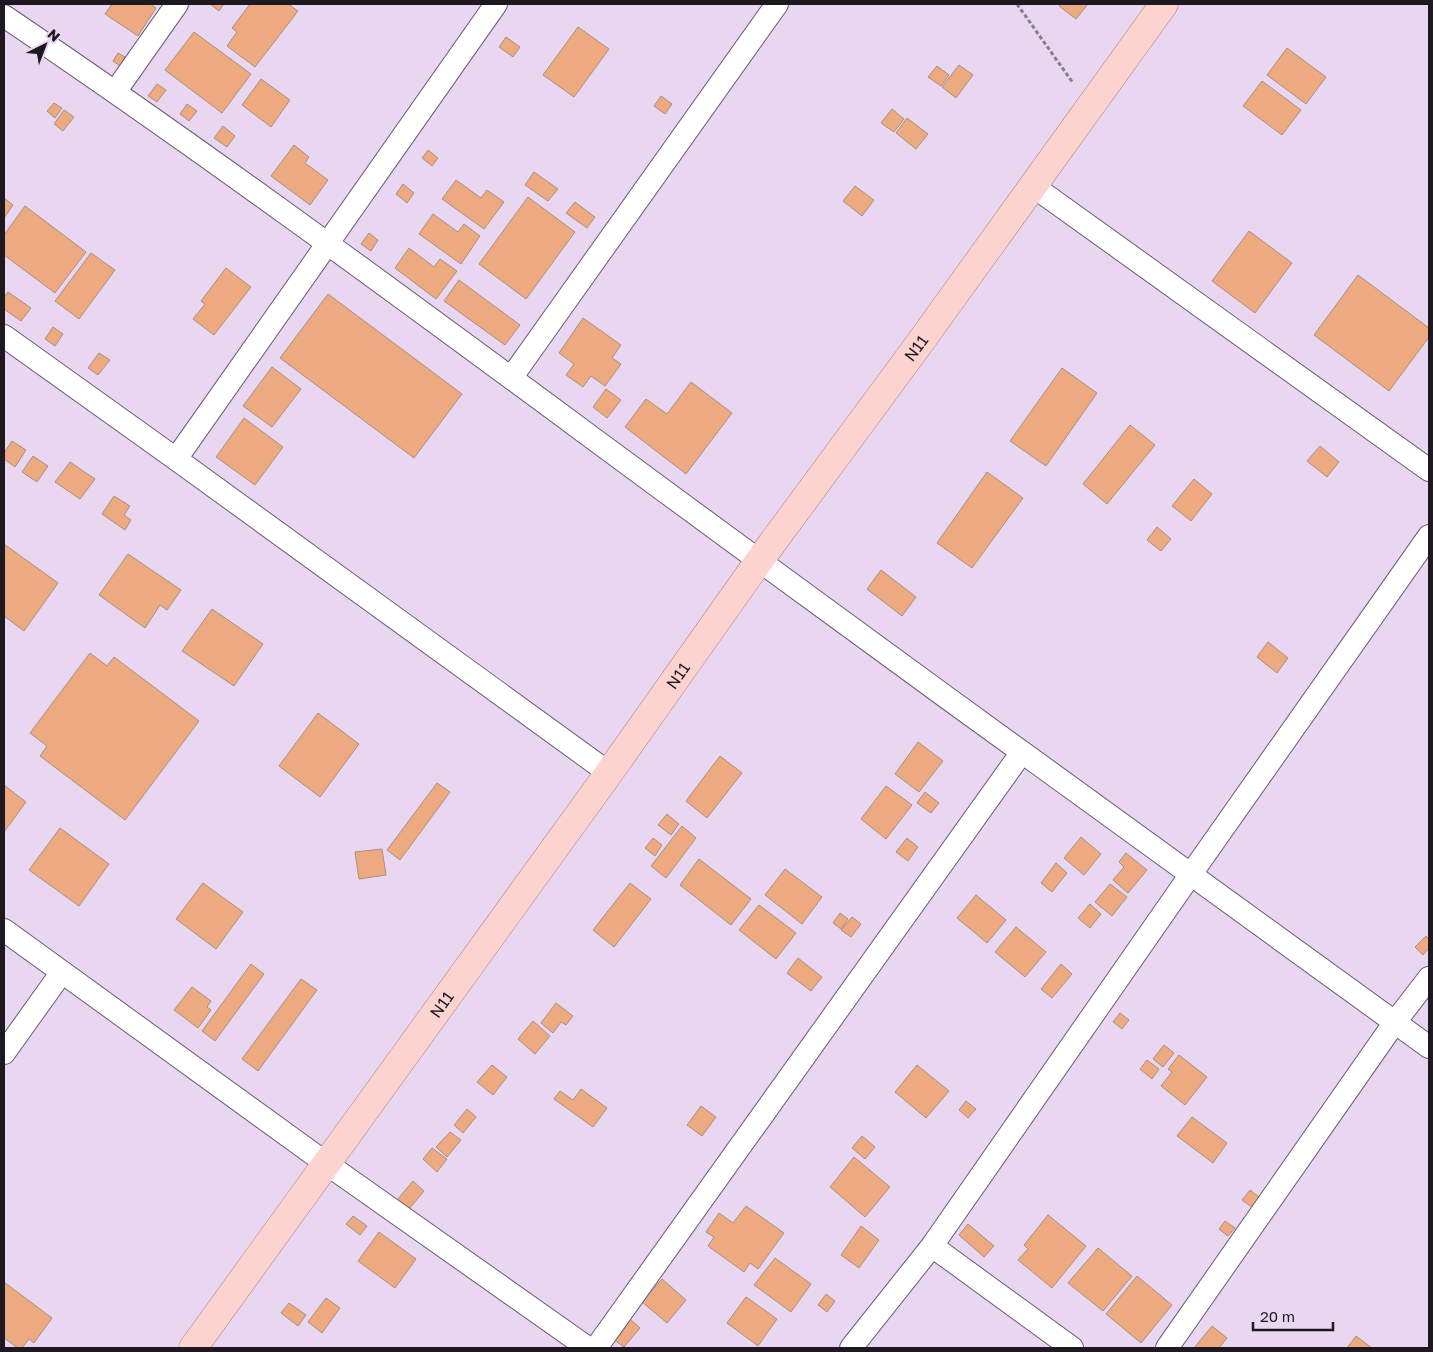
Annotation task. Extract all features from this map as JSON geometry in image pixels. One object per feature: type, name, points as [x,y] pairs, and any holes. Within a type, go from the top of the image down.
[{"type":"main road","name":"N11","points":[[193,1348],[609,773],[759,561],[919,344],[1164,4]]},
{"type":"street","points":[[115,92],[177,4]]},
{"type":"street","points":[[176,459],[496,4]]},
{"type":"street","points":[[511,378],[777,4]]},
{"type":"street","points":[[4,16],[115,92],[327,243],[759,561],[1429,1047]]},
{"type":"street","points":[[1033,186],[1429,470]]},
{"type":"street","points":[[4,336],[609,773]]},
{"type":"street","points":[[851,1348],[932,1246],[1429,536]]},
{"type":"street","points":[[596,1348],[1022,752]]},
{"type":"street","points":[[4,930],[327,1164],[588,1348]]},
{"type":"street","points":[[4,1053],[62,972]]},
{"type":"street","points":[[1168,1348],[1395,1022],[1429,978]]},
{"type":"street","points":[[932,1246],[1072,1348]]},
{"type":"path","points":[[1017,4],[1090,106]]},
{"type":"building","points":[[112,4],[150,4],[156,8],[138,36],[105,14]]},
{"type":"building","points":[[210,4],[224,4],[219,11]]},
{"type":"building","points":[[250,4],[288,4],[298,11],[255,67],[227,46],[237,32],[232,28]]},
{"type":"building","points":[[1061,4],[1088,4],[1076,19],[1059,6]]},
{"type":"building","points":[[578,27],[609,49],[574,97],[543,75]]},
{"type":"building","points":[[194,32],[251,74],[222,113],[165,70]]},
{"type":"building","points":[[506,37],[520,47],[513,57],[499,47]]},
{"type":"building","points":[[1287,48],[1326,77],[1306,104],[1267,75]]},
{"type":"building","points":[[118,53],[125,57],[120,66],[113,61]]},
{"type":"building","points":[[959,65],[973,75],[956,98],[942,87]]},
{"type":"building","points":[[937,66],[949,75],[941,86],[928,77]]},
{"type":"building","points":[[261,79],[290,100],[271,127],[242,105]]},
{"type":"building","points":[[1262,81],[1301,110],[1282,135],[1243,106]]},
{"type":"building","points":[[157,84],[166,90],[157,102],[148,96]]},
{"type":"building","points":[[661,96],[672,104],[665,114],[654,106]]},
{"type":"building","points":[[54,103],[62,108],[55,118],[47,111]]},
{"type":"building","points":[[187,104],[197,111],[189,121],[180,114]]},
{"type":"building","points":[[892,109],[904,119],[894,132],[881,123]]},
{"type":"building","points":[[64,110],[74,117],[63,131],[54,124]]},
{"type":"building","points":[[907,118],[928,134],[916,149],[896,133]]},
{"type":"building","points":[[223,126],[235,136],[227,147],[214,138]]},
{"type":"building","points":[[294,145],[309,157],[305,163],[328,180],[310,205],[271,176]]},
{"type":"building","points":[[428,150],[438,158],[432,166],[422,158]]},
{"type":"building","points":[[534,172],[558,189],[548,201],[525,185]]},
{"type":"building","points":[[456,180],[481,198],[487,190],[504,202],[484,229],[442,199]]},
{"type":"building","points":[[403,184],[414,193],[407,203],[396,194]]},
{"type":"building","points":[[855,186],[874,200],[862,216],[843,201]]},
{"type":"building","points":[[528,197],[575,232],[526,299],[479,264]]},
{"type":"building","points":[[4,198],[13,205],[4,218]]},
{"type":"building","points":[[575,202],[595,217],[587,228],[566,213]]},
{"type":"building","points":[[25,206],[86,252],[55,293],[4,255],[4,235]]},
{"type":"building","points":[[433,214],[458,232],[464,224],[480,236],[461,264],[419,234]]},
{"type":"building","points":[[1249,231],[1292,263],[1255,313],[1212,281]]},
{"type":"building","points":[[369,233],[378,240],[371,251],[361,244]]},
{"type":"building","points":[[409,248],[434,267],[440,259],[457,271],[436,299],[395,268]]},
{"type":"building","points":[[91,253],[115,270],[79,319],[55,301]]},
{"type":"building","points":[[226,268],[251,287],[214,335],[193,319],[205,304],[201,301]]},
{"type":"building","points":[[1358,275],[1429,328],[1429,337],[1389,391],[1314,335]]},
{"type":"building","points":[[459,280],[520,325],[505,345],[444,301]]},
{"type":"building","points":[[8,292],[31,308],[21,321],[4,309],[4,298]]},
{"type":"building","points":[[328,294],[462,394],[414,458],[280,358]]},
{"type":"building","points":[[583,318],[621,345],[612,358],[621,364],[605,386],[591,376],[583,387],[566,375],[574,364],[559,353]]},
{"type":"building","points":[[53,327],[63,334],[55,346],[45,339]]},
{"type":"building","points":[[99,353],[110,360],[98,375],[88,368]]},
{"type":"building","points":[[272,367],[301,389],[272,427],[243,406]]},
{"type":"building","points":[[1062,368],[1097,393],[1046,466],[1010,441]]},
{"type":"building","points":[[691,382],[732,413],[686,474],[625,427],[646,399],[667,414]]},
{"type":"building","points":[[606,389],[621,400],[607,418],[593,407]]},
{"type":"building","points":[[244,418],[283,447],[255,485],[216,457]]},
{"type":"building","points":[[1130,425],[1155,445],[1107,504],[1083,484]]},
{"type":"building","points":[[12,441],[26,450],[15,467],[4,459],[4,453]]},
{"type":"building","points":[[1320,446],[1339,462],[1327,477],[1307,461]]},
{"type":"building","points":[[33,456],[48,466],[37,482],[22,472]]},
{"type":"building","points":[[70,462],[95,479],[80,499],[55,482]]},
{"type":"building","points":[[987,472],[1023,498],[972,568],[937,543]]},
{"type":"building","points":[[1194,479],[1212,494],[1191,521],[1172,506]]},
{"type":"building","points":[[114,496],[130,506],[124,515],[131,520],[125,530],[102,514]]},
{"type":"building","points":[[1157,527],[1171,539],[1161,551],[1147,540]]},
{"type":"building","points":[[4,544],[58,583],[24,631],[4,616]]},
{"type":"building","points":[[128,554],[181,590],[167,610],[160,605],[145,628],[99,595]]},
{"type":"building","points":[[881,570],[916,597],[902,616],[867,589]]},
{"type":"building","points":[[212,609],[263,644],[234,686],[182,651]]},
{"type":"building","points":[[1268,642],[1288,658],[1277,673],[1257,657]]},
{"type":"building","points":[[90,653],[107,666],[114,657],[199,721],[125,820],[40,756],[47,746],[30,733]]},
{"type":"building","points":[[318,713],[359,744],[320,797],[279,766]]},
{"type":"building","points":[[918,742],[943,761],[919,792],[895,774]]},
{"type":"building","points":[[720,756],[742,773],[707,818],[686,801]]},
{"type":"building","points":[[437,783],[450,792],[400,860],[387,850]]},
{"type":"building","points":[[4,785],[26,802],[4,832]]},
{"type":"building","points":[[886,786],[912,805],[886,839],[861,819]]},
{"type":"building","points":[[925,792],[939,803],[931,813],[917,803]]},
{"type":"building","points":[[667,814],[679,824],[671,835],[658,825]]},
{"type":"building","points":[[682,826],[696,838],[666,878],[651,866]]},
{"type":"building","points":[[60,828],[109,864],[79,906],[29,870]]},
{"type":"building","points":[[1081,837],[1101,854],[1084,875],[1064,858]]},
{"type":"building","points":[[653,838],[662,845],[655,856],[645,848]]},
{"type":"building","points":[[907,838],[918,847],[908,861],[896,852]]},
{"type":"building","points":[[382,849],[386,875],[359,879],[355,852]]},
{"type":"building","points":[[1126,853],[1147,870],[1128,893],[1113,880],[1124,867],[1119,862]]},
{"type":"building","points":[[699,859],[751,899],[731,925],[680,885]]},
{"type":"building","points":[[1056,863],[1067,873],[1052,892],[1041,883]]},
{"type":"building","points":[[785,869],[822,897],[802,924],[765,895]]},
{"type":"building","points":[[203,883],[243,912],[216,949],[176,919]]},
{"type":"building","points":[[630,883],[651,899],[614,947],[593,930]]},
{"type":"building","points":[[1110,884],[1127,897],[1112,916],[1095,902]]},
{"type":"building","points":[[976,895],[1006,920],[987,943],[957,918]]},
{"type":"building","points":[[1090,904],[1101,914],[1090,928],[1078,918]]},
{"type":"building","points":[[759,905],[796,933],[776,959],[739,930]]},
{"type":"building","points":[[840,913],[848,919],[841,929],[833,923]]},
{"type":"building","points":[[852,917],[861,924],[851,937],[841,930]]},
{"type":"building","points":[[1016,927],[1046,952],[1025,977],[995,952]]},
{"type":"building","points":[[1426,936],[1429,940],[1429,948],[1423,955],[1415,947]]},
{"type":"building","points":[[798,958],[822,977],[811,991],[787,973]]},
{"type":"building","points":[[251,964],[264,974],[215,1041],[202,1031]]},
{"type":"building","points":[[1061,964],[1072,974],[1052,998],[1041,989]]},
{"type":"building","points":[[301,979],[317,990],[258,1071],[242,1059]]},
{"type":"building","points":[[192,987],[211,1001],[207,1007],[211,1010],[198,1028],[174,1010]]},
{"type":"building","points":[[556,1003],[573,1016],[566,1025],[561,1022],[553,1033],[541,1023]]},
{"type":"building","points":[[1120,1013],[1129,1020],[1122,1029],[1113,1022]]},
{"type":"building","points":[[533,1021],[550,1036],[535,1054],[518,1039]]},
{"type":"building","points":[[1164,1045],[1174,1053],[1163,1067],[1153,1059]]},
{"type":"building","points":[[1179,1055],[1207,1077],[1185,1105],[1161,1086],[1172,1072],[1168,1069]]},
{"type":"building","points":[[1147,1060],[1159,1069],[1152,1079],[1140,1069]]},
{"type":"building","points":[[492,1065],[507,1077],[493,1095],[477,1082]]},
{"type":"building","points":[[917,1065],[949,1091],[926,1118],[895,1092]]},
{"type":"building","points":[[581,1089],[607,1108],[593,1127],[554,1099],[560,1091],[573,1100]]},
{"type":"building","points":[[966,1101],[976,1109],[968,1118],[959,1110]]},
{"type":"building","points":[[701,1106],[716,1117],[702,1136],[687,1125]]},
{"type":"building","points":[[467,1109],[476,1117],[463,1133],[454,1125]]},
{"type":"building","points":[[1192,1117],[1227,1143],[1213,1163],[1177,1136]]},
{"type":"building","points":[[450,1132],[461,1140],[447,1157],[436,1147]]},
{"type":"building","points":[[862,1136],[875,1147],[865,1159],[852,1148]]},
{"type":"building","points":[[432,1148],[447,1159],[437,1172],[423,1159]]},
{"type":"building","points":[[854,1157],[890,1187],[865,1217],[830,1187]]},
{"type":"building","points":[[413,1181],[424,1191],[409,1209],[397,1200]]},
{"type":"building","points":[[1250,1190],[1263,1200],[1256,1210],[1242,1200]]},
{"type":"building","points":[[746,1206],[784,1233],[758,1269],[750,1263],[744,1272],[708,1246],[714,1237],[706,1232],[719,1213],[733,1223]]},
{"type":"building","points":[[1048,1215],[1086,1246],[1052,1288],[1018,1260],[1028,1249],[1024,1245]]},
{"type":"building","points":[[353,1216],[367,1226],[360,1235],[346,1224]]},
{"type":"building","points":[[1225,1221],[1235,1228],[1228,1236],[1219,1229]]},
{"type":"building","points":[[968,1224],[994,1246],[984,1257],[959,1235]]},
{"type":"building","points":[[861,1226],[879,1240],[859,1268],[841,1255]]},
{"type":"building","points":[[379,1232],[416,1259],[395,1288],[358,1261]]},
{"type":"building","points":[[1098,1248],[1132,1276],[1103,1311],[1068,1283]]},
{"type":"building","points":[[775,1258],[811,1284],[791,1312],[754,1285]]},
{"type":"building","points":[[1137,1276],[1172,1305],[1141,1343],[1106,1314]]},
{"type":"building","points":[[662,1279],[686,1300],[667,1323],[642,1302]]},
{"type":"building","points":[[4,1282],[52,1318],[34,1343],[29,1339],[22,1348],[18,1348],[4,1338]]},
{"type":"building","points":[[826,1294],[835,1301],[827,1312],[818,1305]]},
{"type":"building","points":[[746,1297],[777,1319],[758,1346],[727,1323]]},
{"type":"building","points":[[326,1298],[340,1308],[322,1333],[308,1322]]},
{"type":"building","points":[[289,1303],[306,1315],[298,1326],[281,1313]]},
{"type":"building","points":[[630,1319],[640,1328],[624,1347],[613,1339]]},
{"type":"building","points":[[1212,1326],[1227,1338],[1219,1348],[1194,1348]]},
{"type":"building","points":[[1356,1336],[1372,1348],[1347,1348]]}]
